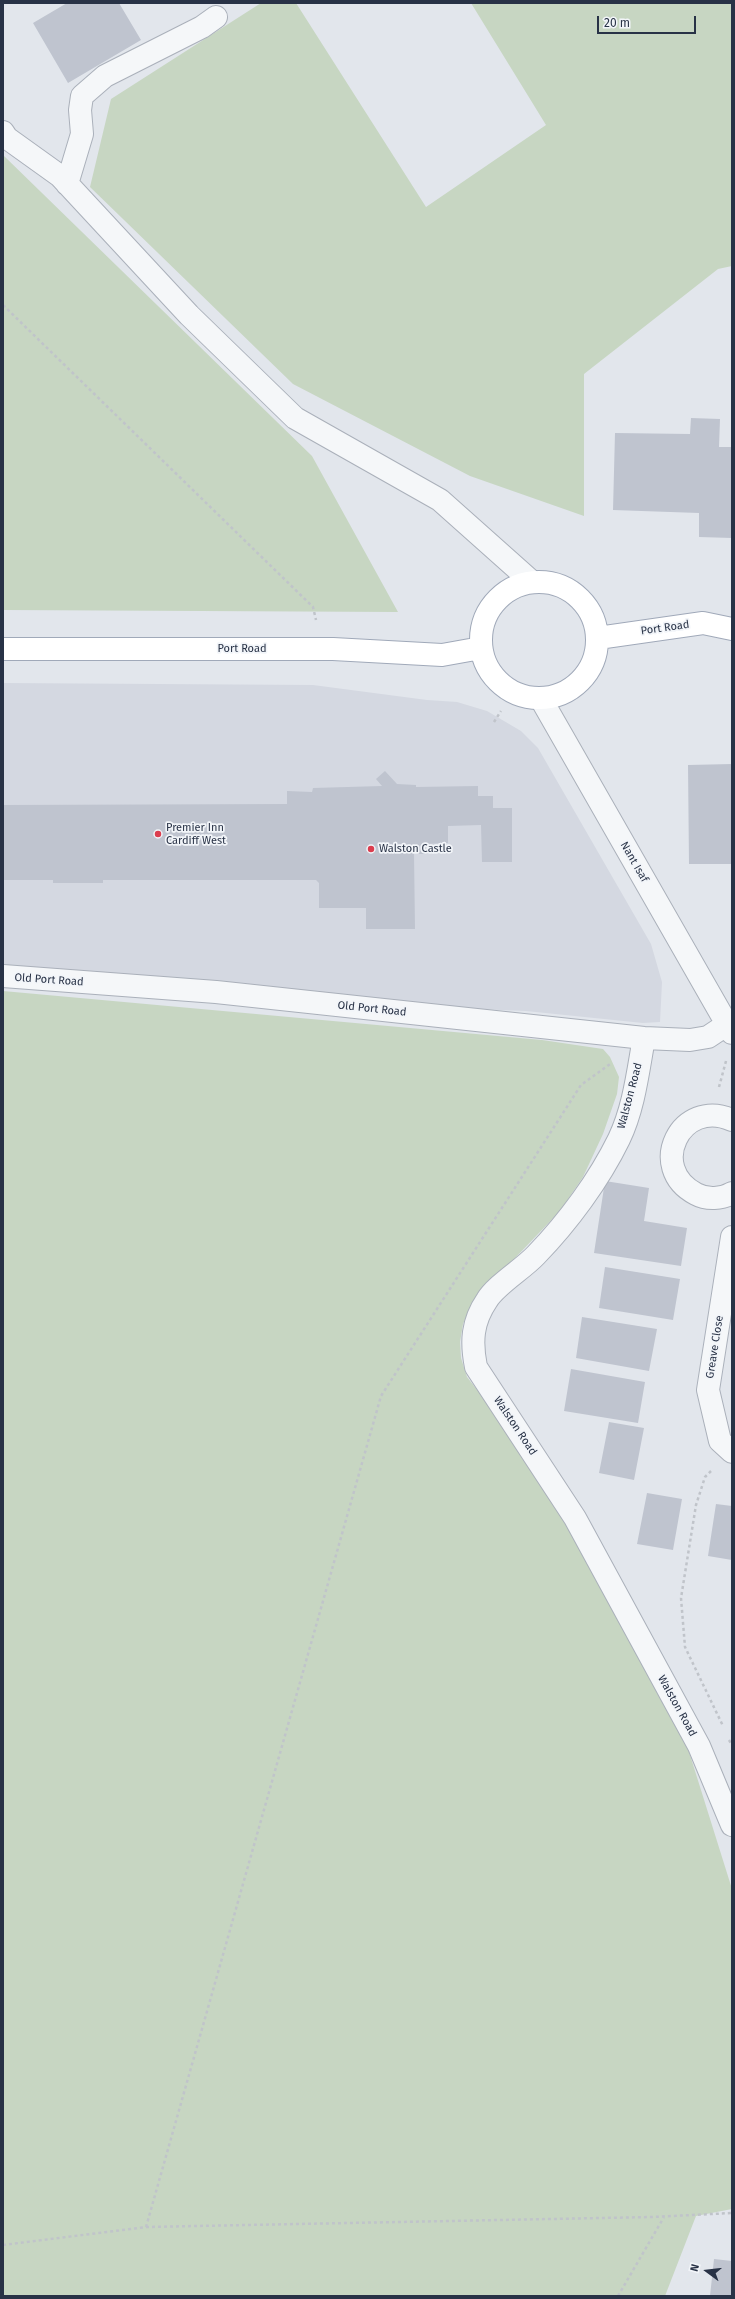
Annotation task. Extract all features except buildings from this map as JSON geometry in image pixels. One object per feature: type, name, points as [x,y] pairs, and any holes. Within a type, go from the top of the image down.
[{"type":"main road","points":[[532,582],[552,584],[571,591],[586,605],[595,623],[598,638],[595,658],[585,676],[571,690],[552,698],[541,699],[521,696],[503,686],[490,672],[481,648],[482,628],[490,609],[504,594],[532,582]]},
{"type":"main road","name":"Port Road","points":[[598,638],[703,623],[732,629]]},
{"type":"main road","name":"Port Road","points":[[3,649],[333,649],[442,655],[481,648]]},
{"type":"street","points":[[67,184],[82,134],[80,110],[82,96],[105,76],[202,27],[216,17]]},
{"type":"street","points":[[3,132],[7,138],[60,176],[189,315],[296,418],[440,500],[532,582]]},
{"type":"street","name":"Nant Isaf","points":[[541,699],[729,1029]]},
{"type":"street","name":"Old Port Road","points":[[3,976],[216,992],[644,1038],[690,1040],[708,1037],[729,1029]]},
{"type":"street","name":"Walston Road","points":[[644,1038],[634,1092],[619,1138],[588,1191],[560,1226],[536,1255],[487,1299],[475,1323],[472,1345],[476,1367],[575,1518],[699,1746],[732,1825]]},
{"type":"street","points":[[732,1120],[724,1116],[710,1115],[697,1118],[685,1126],[676,1138],[671,1151],[672,1166],[678,1179],[687,1190],[700,1196],[714,1198],[732,1193]]},
{"type":"street","name":"Greave Close","points":[[731,1451],[720,1441],[708,1390],[732,1237]]},
{"type":"path","points":[[3,305],[313,607],[317,623]]},
{"type":"path","points":[[494,722],[501,711]]},
{"type":"path","points":[[146,2227],[381,1396],[581,1085],[644,1038]]},
{"type":"path","points":[[718,1090],[724,1063]]},
{"type":"path","points":[[731,1451],[705,1477],[696,1505],[680,1598],[685,1647],[732,1745]]},
{"type":"path","points":[[3,2245],[146,2227],[664,2217],[732,2213]]},
{"type":"path","points":[[618,2296],[664,2217]]},
{"type":"shaded area","points":[[3,683],[313,685],[427,700],[457,702],[487,711],[521,731],[538,748],[651,944],[662,982],[660,1022],[643,1023],[526,1011],[449,1008],[3,966]]},
{"type":"green space","points":[[261,3],[296,3],[426,207],[546,125],[471,3],[732,3],[732,266],[718,269],[584,374],[584,516],[470,476],[293,384],[90,187],[111,99]]},
{"type":"green space","points":[[3,155],[312,456],[398,612],[3,610]]},
{"type":"green space","points":[[3,991],[542,1040],[603,1049],[610,1057],[619,1077],[617,1094],[603,1134],[583,1177],[560,1211],[472,1303],[463,1324],[460,1342],[461,1358],[467,1377],[493,1410],[569,1522],[685,1739],[732,1889],[732,2209],[696,2216],[665,2296],[3,2296]]},
{"type":"place","name":"Premier Inn Cardiff West","points":[[158,834]]},
{"type":"place","name":"Walston Castle","points":[[371,849]]}]
